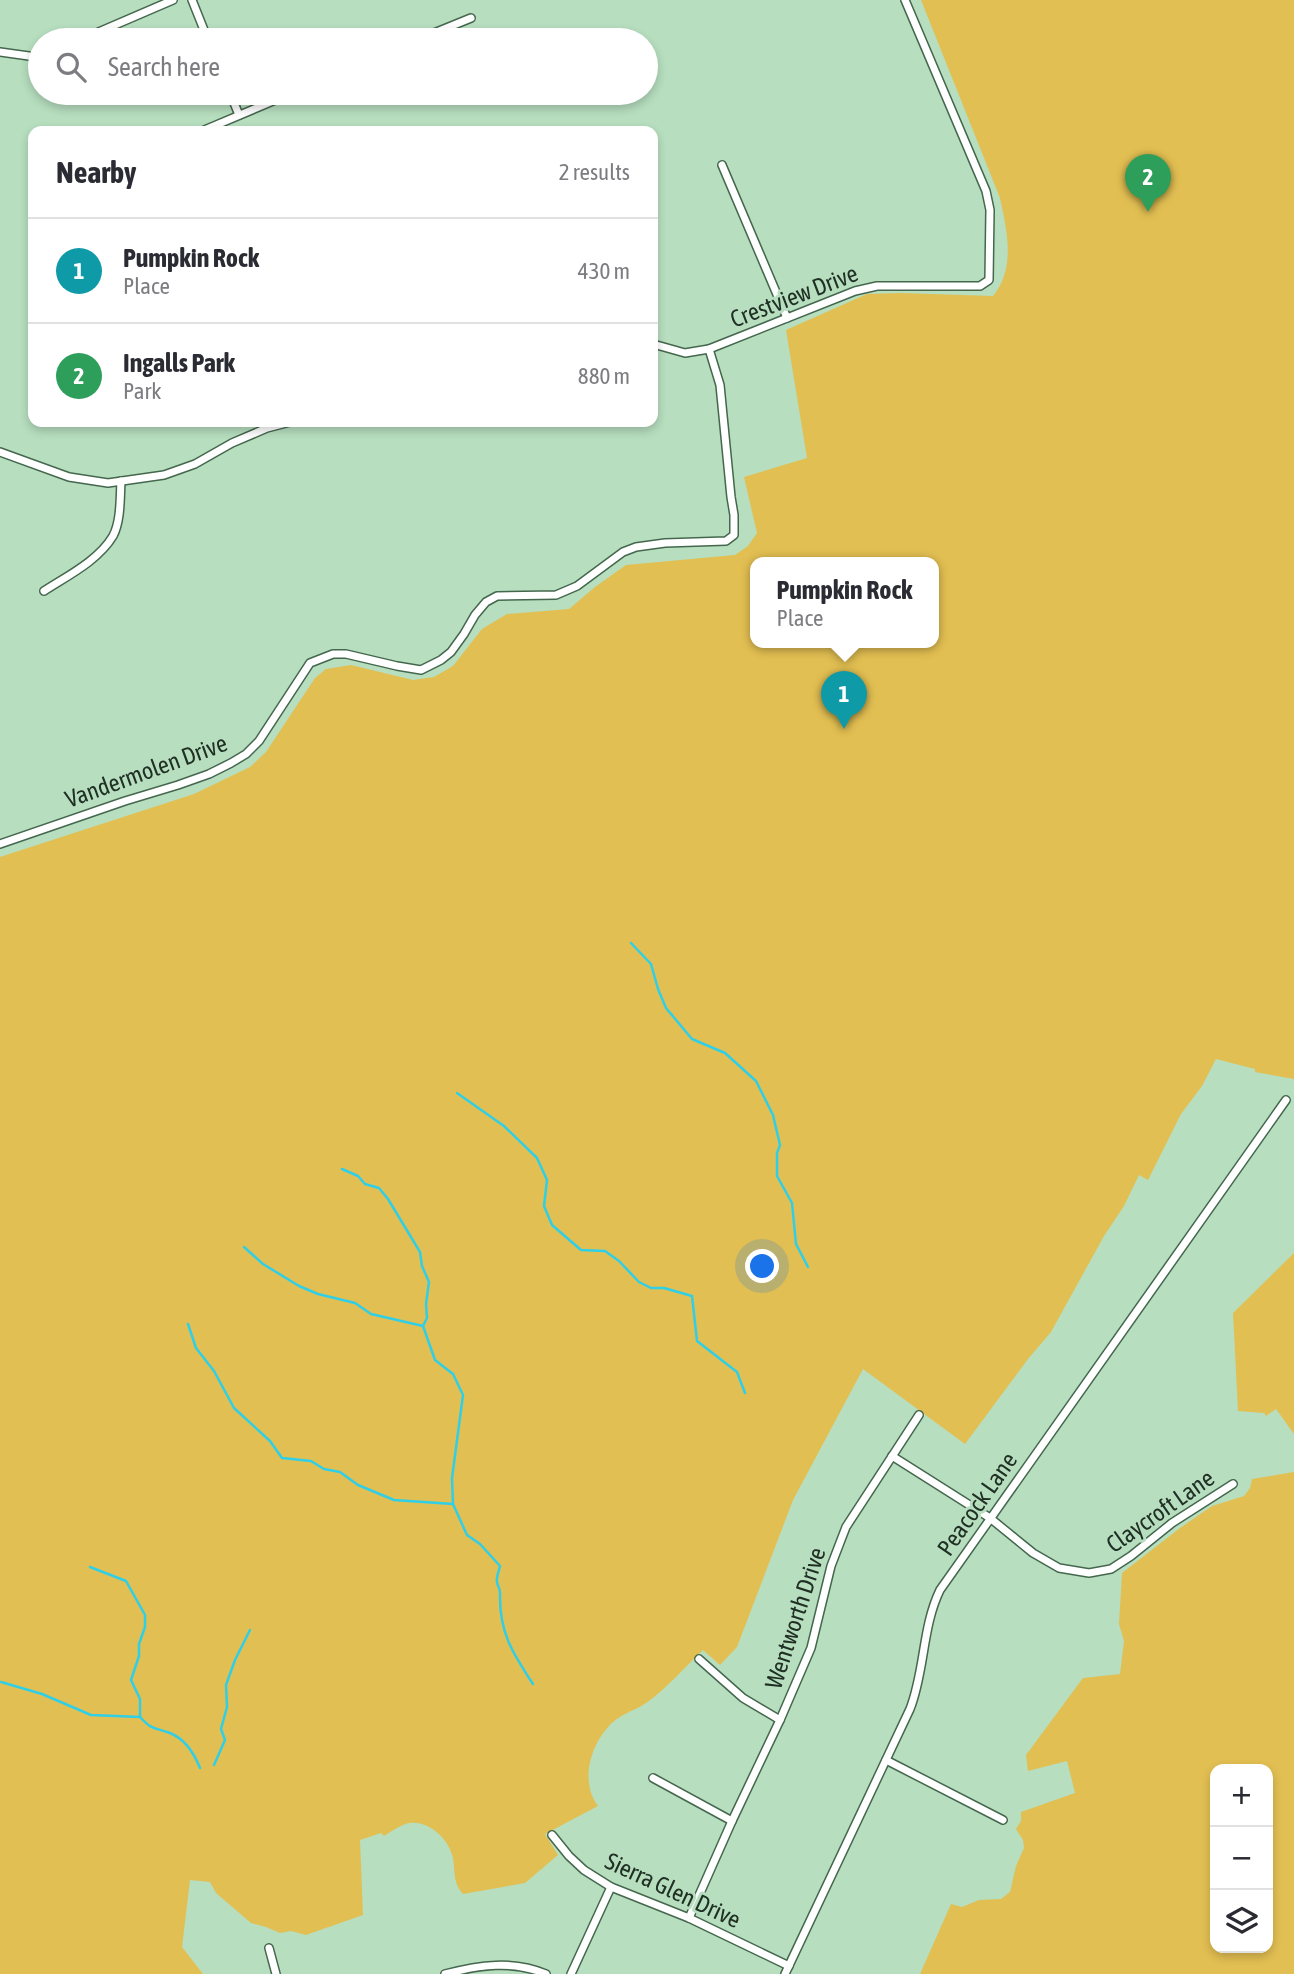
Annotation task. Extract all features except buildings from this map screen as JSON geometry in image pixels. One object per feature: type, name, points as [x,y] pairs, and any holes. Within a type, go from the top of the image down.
[{"type":"street","points":[[108,28],[173,0]]},
{"type":"street","points":[[192,0],[203,28]]},
{"type":"street","name":"Crestview Drive","points":[[658,345],[685,353],[709,349],[855,291],[877,286],[980,286],[989,279],[990,210],[986,191],[905,0]]},
{"type":"street","points":[[446,28],[471,18]]},
{"type":"street","points":[[0,52],[28,56]]},
{"type":"street","points":[[235,105],[239,115]]},
{"type":"street","points":[[214,126],[263,105]]},
{"type":"street","points":[[722,165],[787,318]]},
{"type":"street","name":"Vandermolen Drive","points":[[0,844],[178,785],[231,763],[246,754],[259,741],[310,663],[333,654],[346,654],[421,670],[451,652],[475,615],[486,602],[497,596],[556,595],[577,586],[623,552],[636,547],[726,541],[734,534],[734,515],[720,385],[709,349]]},
{"type":"street","points":[[0,452],[69,477],[108,483],[164,475],[195,464],[232,443],[271,427]]},
{"type":"street","points":[[44,592],[98,555],[114,534],[120,510],[121,481]]},
{"type":"street","name":"Peacock Lane","points":[[785,1974],[917,1690],[937,1597],[1286,1100]]},
{"type":"street","name":"Wentworth Drive","points":[[689,1918],[811,1648],[831,1566],[846,1527],[919,1415]]},
{"type":"street","name":"Claycroft Lane","points":[[892,1456],[990,1518],[1033,1553],[1059,1568],[1089,1573],[1111,1569],[1172,1523],[1233,1483]]},
{"type":"street","points":[[699,1659],[743,1698],[780,1720]]},
{"type":"street","points":[[886,1760],[1003,1820]]},
{"type":"street","points":[[653,1778],[732,1821]]},
{"type":"street","name":"Sierra Glen Drive","points":[[552,1835],[584,1870],[611,1886],[689,1918],[789,1966]]},
{"type":"street","points":[[571,1974],[611,1886]]},
{"type":"street","points":[[269,1948],[276,1974]]},
{"type":"street","points":[[445,1974],[502,1965],[530,1967],[547,1974]]},
{"type":"shaded area","points":[[921,0],[1294,0],[1294,1079],[1255,1072],[1255,1069],[1216,1059],[1202,1086],[1181,1114],[1148,1180],[1139,1175],[1051,1332],[965,1444],[863,1369],[793,1500],[737,1647],[720,1665],[703,1650],[668,1685],[605,1730],[590,1762],[589,1785],[598,1806],[545,1834],[558,1855],[525,1883],[463,1894],[456,1882],[451,1851],[443,1838],[431,1828],[409,1823],[384,1836],[381,1833],[360,1840],[363,1915],[306,1935],[291,1931],[280,1933],[251,1923],[216,1893],[210,1882],[190,1880],[182,1947],[203,1974],[0,1974],[0,857],[194,794],[250,767],[266,752],[315,678],[326,669],[351,665],[413,680],[434,677],[453,666],[482,629],[507,614],[569,609],[626,565],[735,555],[748,546],[757,533],[744,477],[807,458],[786,330],[867,294],[993,296],[1005,274],[1007,236],[1000,198]]},
{"type":"shaded area","points":[[1294,1253],[1294,1434],[1276,1409],[1266,1416],[1264,1413],[1238,1411],[1233,1313]]},
{"type":"shaded area","points":[[1294,1472],[1294,1974],[920,1974],[951,1904],[962,1907],[979,1900],[1001,1899],[1010,1892],[1016,1866],[1024,1848],[1023,1840],[1016,1829],[1021,1821],[1021,1812],[1075,1793],[1067,1761],[1028,1771],[1026,1755],[1083,1678],[1120,1674],[1124,1641],[1119,1624],[1122,1573],[1212,1506],[1244,1496],[1252,1479]]},
{"type":"waterway","points":[[631,943],[651,964],[666,1008],[692,1039],[725,1053],[756,1081],[773,1115],[780,1145],[777,1153],[777,1176],[792,1203],[796,1244],[808,1267]]},
{"type":"waterway","points":[[457,1093],[504,1126],[537,1158],[547,1180],[544,1206],[552,1225],[581,1250],[605,1251],[639,1282],[651,1288],[664,1288],[692,1296],[697,1341],[737,1372],[745,1393]]},
{"type":"waterway","points":[[342,1169],[358,1176],[365,1184],[379,1188],[420,1252],[422,1266],[429,1282],[427,1318],[423,1326],[435,1360],[453,1374],[463,1395],[452,1478],[453,1504]]},
{"type":"waterway","points":[[244,1247],[263,1264],[299,1286],[318,1294],[355,1303],[371,1314],[423,1326]]},
{"type":"waterway","points":[[188,1324],[196,1348],[214,1371],[234,1408],[270,1441],[282,1458],[311,1461],[324,1469],[340,1472],[358,1485],[394,1500],[453,1504],[467,1535],[480,1544],[500,1566],[497,1584],[504,1630],[533,1684]]},
{"type":"waterway","points":[[90,1567],[126,1581],[145,1615],[139,1656],[131,1680],[140,1699],[140,1717]]},
{"type":"waterway","points":[[214,1765],[225,1740],[221,1729],[227,1707],[226,1685],[250,1630]]},
{"type":"waterway","points":[[1,1682],[42,1694],[91,1715],[140,1717],[151,1727],[170,1733],[185,1743],[200,1768]]},
{"type":"place","name":"Ingalls Park","points":[[1148,212]]},
{"type":"place","name":"Pumpkin Rock","points":[[844,729]]}]
